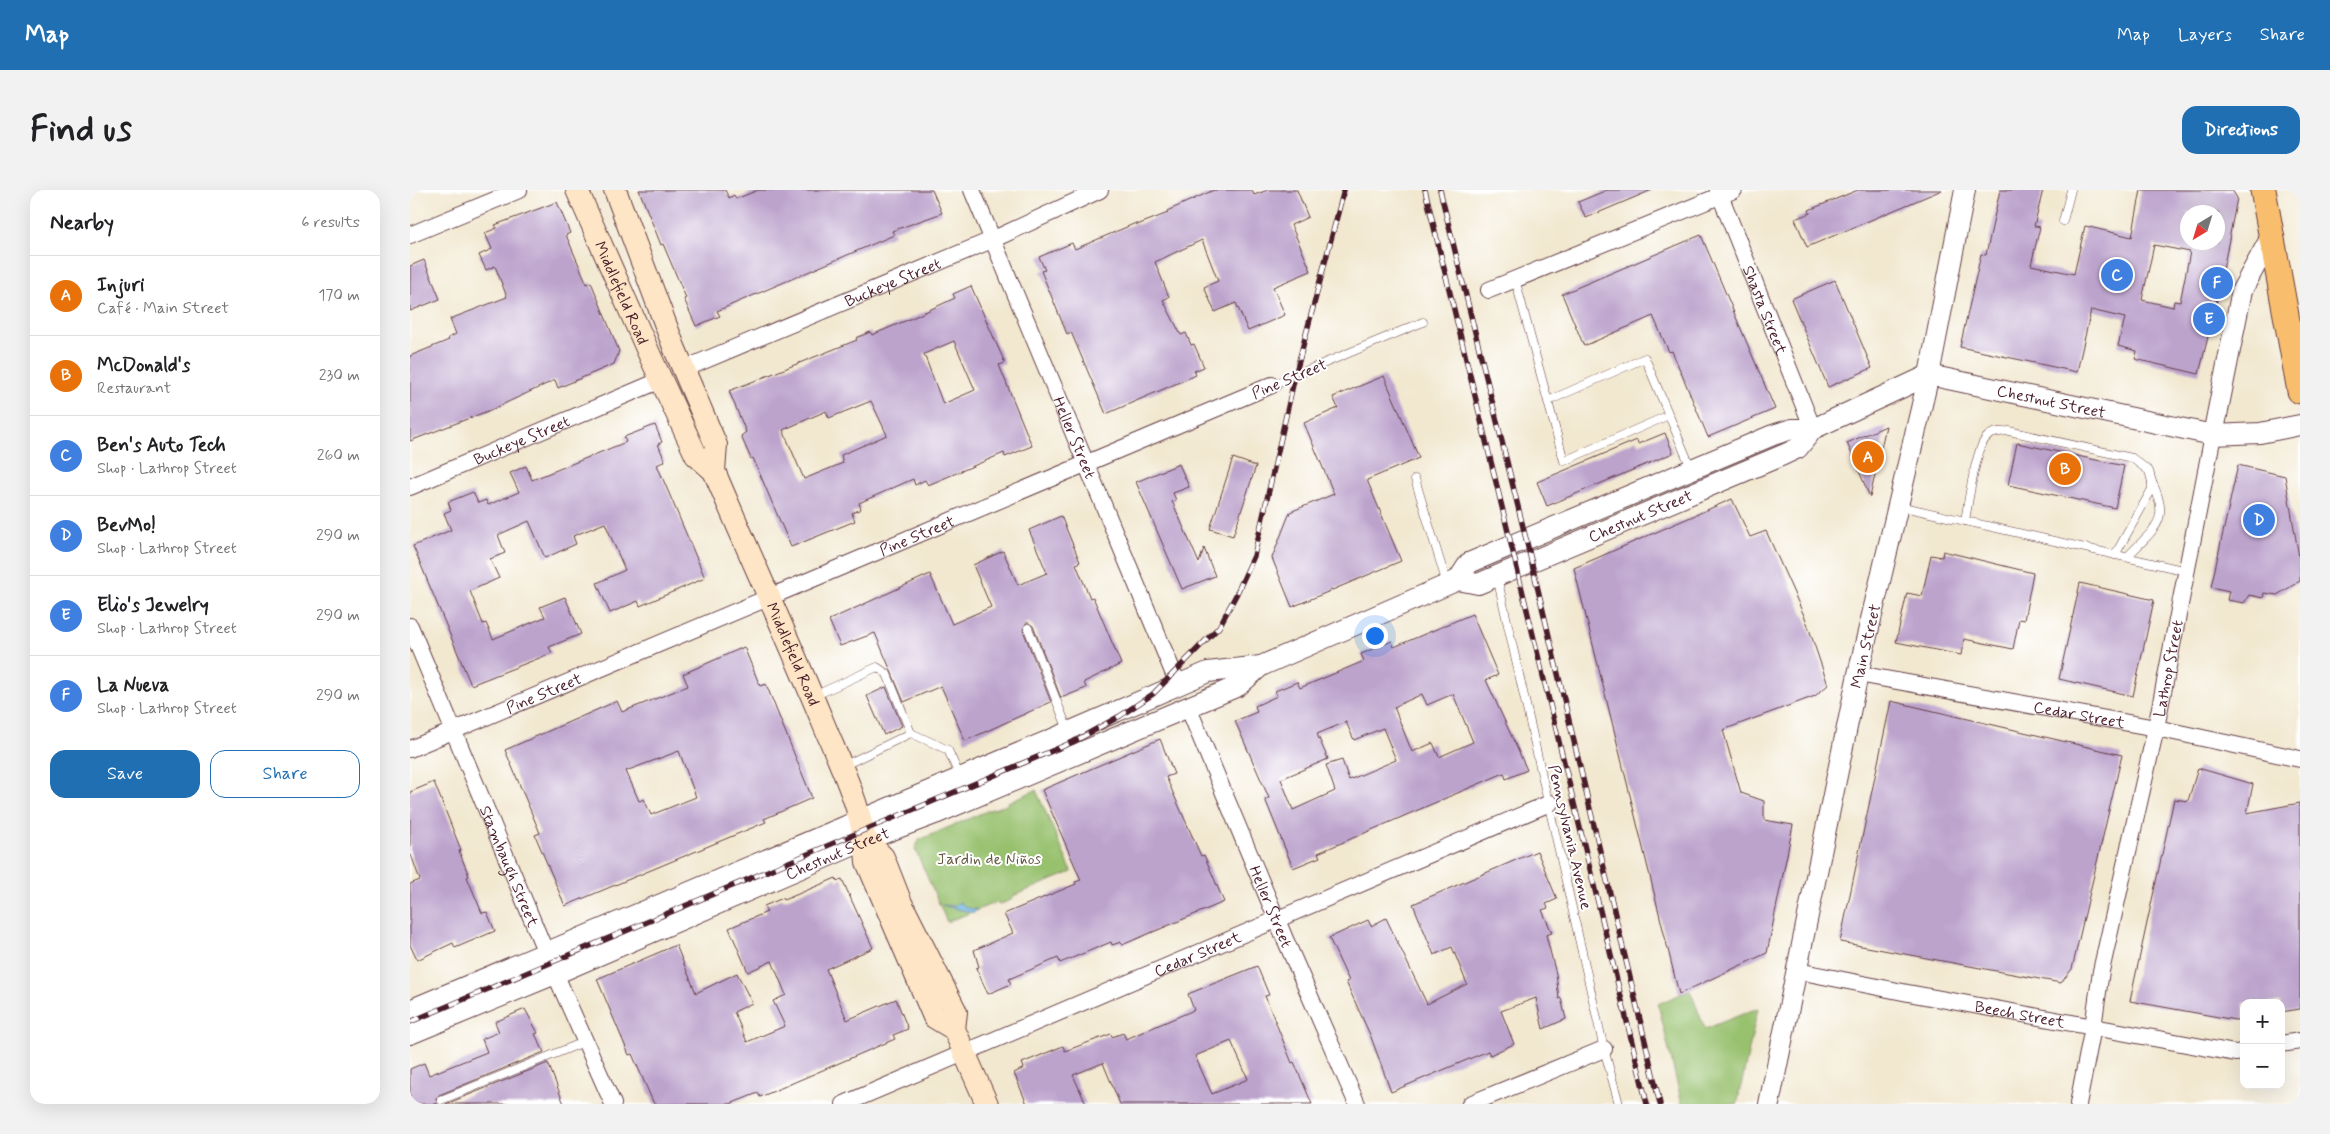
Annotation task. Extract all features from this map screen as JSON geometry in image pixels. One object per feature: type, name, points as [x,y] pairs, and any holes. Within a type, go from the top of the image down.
[{"type":"main road","name":"Middlefield Road","points":[[577,190],[696,455],[714,471],[841,766],[863,830],[883,857],[901,903],[956,1012],[954,1029],[987,1104]]},
{"type":"main road","name":"Middlefield Road","points":[[615,190],[684,369],[716,445],[714,471]]},
{"type":"main road","points":[[2264,190],[2271,238],[2300,391]]},
{"type":"street","points":[[410,235],[519,190]]},
{"type":"street","name":"Heller Street","points":[[972,190],[994,238],[1178,684]]},
{"type":"street","name":"Buckeye Street","points":[[684,369],[994,238],[1100,190]]},
{"type":"street","name":"Main Street","points":[[1769,1104],[1858,674],[1929,376],[1966,190]]},
{"type":"street","points":[[1489,290],[1725,192]]},
{"type":"street","name":"Shasta Street","points":[[1725,192],[1813,429]]},
{"type":"street","name":"Lathrop Street","points":[[2078,1104],[2093,1027],[2101,971],[2156,728],[2242,290],[2271,238]]},
{"type":"street","name":"Chestnut Street","points":[[410,1034],[555,974],[863,830],[960,777],[1208,672],[1261,666],[1453,582],[1469,563],[1779,433],[1792,429],[1813,429],[1929,376],[2213,435],[2260,432],[2300,425]]},
{"type":"street","name":"Buckeye Street","points":[[410,487],[661,380]]},
{"type":"street","name":"Pine Street","points":[[410,749],[1272,385]]},
{"type":"street","name":"Chestnut Street","points":[[1453,582],[1478,584],[1497,576],[1798,448],[1813,429]]},
{"type":"street","name":"Stambaugh Street","points":[[410,626],[546,953],[613,1104]]},
{"type":"street","name":"Chestnut Street","points":[[410,1010],[546,953],[863,830],[935,814],[1238,686],[1261,666]]},
{"type":"street","name":"Cedar Street","points":[[1858,674],[2156,728],[2300,759]]},
{"type":"street","name":"Heller Street","points":[[1188,707],[1276,920],[1357,1104]]},
{"type":"street","name":"Cedar Street","points":[[844,1104],[1550,803]]},
{"type":"street","name":"Beech Street","points":[[1798,971],[1908,993],[2240,1052]]},
{"type":"street","points":[[2285,1043],[2300,1041]]},
{"type":"street","points":[[1470,1104],[1604,1049]]},
{"type":"lane","points":[[2064,221],[2071,190]]},
{"type":"lane","points":[[1515,279],[1564,461],[1669,415]]},
{"type":"lane","name":"Pine Street","points":[[1272,385],[1422,322]]},
{"type":"lane","points":[[1548,401],[1645,358],[1691,469]]},
{"type":"lane","points":[[1964,521],[1980,449],[1988,435],[2009,431],[2132,458],[2148,471],[2160,497],[2161,517],[2127,557]]},
{"type":"lane","points":[[1415,479],[1453,582]]},
{"type":"lane","points":[[2115,555],[2152,489],[2152,482]]},
{"type":"lane","points":[[1898,506],[2187,571]]},
{"type":"lane","name":"Pennsylvania Avenue","points":[[1497,576],[1550,803],[1604,1049],[1619,1104]]},
{"type":"lane","points":[[1028,628],[1068,732]]},
{"type":"lane","points":[[812,697],[877,667],[887,674],[911,733],[948,750],[960,777]]},
{"type":"lane","points":[[841,766],[911,733]]},
{"type":"lane","points":[[441,1100],[584,1042]]},
{"type":"green space","name":"Jardin de Niños","points":[[1036,790],[1072,872],[1013,896],[1013,899],[999,905],[997,902],[947,922],[915,849],[919,840],[989,810],[1007,805],[1008,802]]},
{"type":"green space","points":[[1690,990],[1705,1029],[1758,1008],[1737,1104],[1682,1104],[1658,1004]]},
{"type":"water","points":[[960,902],[965,907],[977,910],[974,913],[942,905],[954,906]]},
{"type":"building","points":[[639,190],[725,190],[729,198],[734,195],[736,199],[758,190],[932,190],[942,213],[892,231],[894,235],[717,311],[720,316],[696,326],[684,299],[686,298],[663,244],[661,245]]},
{"type":"building","points":[[1214,190],[1252,190],[1254,195],[1268,190],[1297,190],[1308,217],[1291,225],[1311,271],[1273,287],[1285,315],[1248,331],[1236,303],[1215,312],[1204,287],[1218,281],[1202,240],[1155,262],[1169,297],[1163,300],[1181,335],[1186,333],[1191,345],[1194,344],[1204,367],[1194,371],[1196,375],[1106,414],[1071,332],[1067,334],[1041,271],[1045,270],[1039,257],[1072,243],[1075,249],[1136,223],[1137,225],[1168,213],[1167,211]]},
{"type":"building","points":[[1607,190],[1652,190],[1586,218],[1578,202]]},
{"type":"building","points":[[1858,190],[1942,190],[1807,247],[1795,219],[1810,213],[1809,210]]},
{"type":"building","points":[[2000,190],[2043,190],[2034,226],[2040,227],[2031,265],[2074,274],[2085,226],[2132,237],[2141,190],[2232,190],[2237,198],[2219,291],[2199,374],[2135,359],[2137,351],[2118,346],[2125,318],[2091,310],[2077,372],[1960,347],[1981,254],[1986,255]],"holes":[[[2154,245],[2190,252],[2180,302],[2174,301],[2173,307],[2142,300]]]},
{"type":"building","points":[[557,202],[570,233],[566,235],[587,284],[591,282],[619,351],[614,364],[558,388],[555,380],[493,409],[410,441],[410,356],[449,340],[448,338],[456,334],[450,319],[507,297],[495,266],[486,270],[479,255],[492,249],[485,233],[497,228],[495,225]]},
{"type":"building","points":[[1701,235],[1775,409],[1708,437],[1672,351],[1669,352],[1653,316],[1584,346],[1562,294]]},
{"type":"building","points":[[424,260],[440,299],[410,311],[410,266]]},
{"type":"building","points":[[1835,280],[1872,368],[1828,387],[1791,299]]},
{"type":"building","points":[[971,286],[1005,363],[999,365],[1032,446],[1005,457],[1004,453],[928,485],[925,480],[915,485],[913,479],[859,503],[861,509],[852,513],[855,521],[791,547],[753,458],[751,459],[741,436],[746,432],[729,391],[857,340],[856,338],[870,332],[872,335],[912,318],[955,298],[953,294]],"holes":[[[954,341],[975,390],[943,404],[924,354]],[[871,401],[887,435],[841,455],[843,463],[804,479],[783,430],[826,411],[829,418]]]},
{"type":"building","points":[[1384,376],[1419,458],[1367,480],[1401,561],[1292,607],[1272,558],[1290,512],[1334,494],[1304,423],[1338,408],[1333,397]]},
{"type":"building","points":[[655,425],[662,442],[658,444],[665,461],[657,465],[705,578],[640,606],[638,601],[610,613],[597,583],[625,570],[605,523],[573,536],[576,544],[545,558],[529,521],[498,535],[505,553],[490,559],[499,578],[470,591],[483,624],[486,623],[493,639],[545,617],[540,607],[565,597],[581,634],[549,647],[552,653],[471,685],[413,546],[451,530],[444,513],[451,510],[448,502],[473,492],[478,503],[486,500],[488,505],[519,492],[510,473],[526,466],[532,480],[626,442],[624,437]]},
{"type":"building","points":[[1886,426],[1870,497],[1847,443]]},
{"type":"building","points":[[1665,433],[1673,453],[1547,506],[1537,482],[1637,440],[1638,444]]},
{"type":"building","points":[[2017,443],[2124,466],[2115,508],[2008,485]]},
{"type":"building","points":[[1233,458],[1256,466],[1233,536],[1210,529]]},
{"type":"building","points":[[1179,464],[1189,487],[1173,493],[1176,500],[1172,501],[1199,563],[1204,548],[1215,576],[1182,589],[1136,482]]},
{"type":"building","points":[[2238,465],[2285,476],[2300,563],[2300,581],[2277,595],[2264,593],[2263,598],[2249,595],[2244,603],[2227,600],[2229,591],[2211,587]]},
{"type":"building","points":[[1732,499],[1750,537],[1766,531],[1806,620],[1828,685],[1815,696],[1723,730],[1741,793],[1764,801],[1764,820],[1793,825],[1767,953],[1679,994],[1574,568]]},
{"type":"building","points":[[1061,516],[1080,562],[1076,564],[1090,598],[1093,597],[1121,664],[1084,682],[1086,688],[1061,698],[1033,626],[1026,623],[1023,630],[1051,702],[965,741],[941,686],[904,702],[875,633],[840,646],[829,620],[930,574],[952,624],[991,607],[973,565],[1003,551],[1018,585],[1047,573],[1029,530]]},
{"type":"building","points":[[1943,551],[2033,573],[2024,620],[2019,619],[2013,649],[1964,639],[1961,655],[1896,642],[1907,593],[1922,596],[1931,555],[1942,557]]},
{"type":"building","points":[[2080,583],[2154,600],[2133,696],[2059,679]]},
{"type":"building","points":[[1472,614],[1498,675],[1486,680],[1527,770],[1506,779],[1504,773],[1318,853],[1320,857],[1293,868],[1265,799],[1269,798],[1235,721],[1257,712],[1255,706],[1277,696],[1275,691],[1297,682],[1300,688],[1364,661],[1361,654],[1392,641],[1394,647]],"holes":[[[1422,694],[1427,705],[1453,694],[1473,742],[1439,757],[1433,743],[1412,752],[1394,707]],[[1346,722],[1354,740],[1383,728],[1396,760],[1349,780],[1342,760],[1326,765],[1335,791],[1293,810],[1281,779],[1328,759],[1317,734]]]},
{"type":"building","points":[[744,647],[760,686],[766,684],[812,798],[764,819],[766,822],[565,906],[535,835],[540,833],[505,750],[617,701],[622,712],[688,686],[683,674]],"holes":[[[679,751],[696,797],[651,815],[644,799],[639,801],[626,771]]]},
{"type":"building","points":[[886,687],[902,726],[884,735],[867,696]]},
{"type":"building","points":[[1891,701],[2122,755],[2072,969],[2061,983],[1840,942]]},
{"type":"building","points":[[1160,739],[1174,774],[1166,777],[1201,856],[1204,855],[1224,902],[1122,945],[1121,942],[1112,945],[1111,942],[1060,963],[1058,958],[1009,979],[1011,984],[988,994],[976,968],[979,967],[974,950],[1013,933],[1004,914],[1076,884],[1075,882],[1081,880],[1042,790]]},
{"type":"building","points":[[2198,768],[2253,784],[2247,813],[2300,803],[2300,1009],[2285,1011],[2285,999],[2240,999],[2240,1019],[2235,1020],[2130,1001],[2174,799],[2188,801]]},
{"type":"building","points":[[434,782],[461,850],[459,851],[469,876],[467,877],[482,913],[487,912],[495,931],[455,948],[453,943],[417,960],[410,945],[410,884],[420,880],[410,852],[410,792]]},
{"type":"building","points":[[1537,851],[1557,899],[1546,904],[1548,908],[1542,910],[1552,933],[1546,935],[1556,974],[1559,999],[1561,998],[1566,1019],[1543,1029],[1536,998],[1501,1011],[1514,1044],[1490,1055],[1488,1051],[1391,1092],[1371,1037],[1346,982],[1349,981],[1329,938],[1368,920],[1371,926],[1386,918],[1427,1004],[1467,984],[1452,947],[1434,955],[1413,904]]},
{"type":"building","points":[[836,878],[837,881],[842,879],[873,948],[826,969],[847,1020],[896,999],[908,1029],[893,1035],[895,1039],[760,1097],[758,1093],[730,1104],[654,1104],[632,1054],[629,1055],[597,979],[676,945],[696,993],[737,973],[752,1003],[734,1012],[747,1042],[785,1026],[773,1001],[786,995],[772,961],[748,972],[729,928],[767,912],[764,906],[783,898],[784,900]]},
{"type":"building","points":[[1257,966],[1269,995],[1265,996],[1292,1063],[1294,1062],[1312,1104],[1120,1104],[1103,1063],[1073,1075],[1086,1104],[1027,1104],[1014,1073],[1024,1068],[1022,1063],[1063,1046],[1065,1051],[1111,1034],[1112,1037],[1123,1033],[1126,1039],[1194,1010],[1188,994]],"holes":[[[1231,1041],[1248,1079],[1212,1094],[1195,1056]]]},
{"type":"building","points":[[525,1009],[538,1033],[535,1034],[544,1052],[439,1095],[436,1099],[437,1104],[410,1104],[410,1069],[424,1063],[429,1075],[487,1052],[482,1039],[499,1032],[495,1022]]},
{"type":"building","points":[[548,1063],[564,1104],[446,1104]]},
{"type":"railway","points":[[410,1022],[1073,742],[1120,716],[1153,694],[1219,627],[1254,556],[1295,376],[1344,190]]},
{"type":"railway","points":[[1425,190],[1647,1104]]},
{"type":"railway","points":[[1440,190],[1526,539],[1660,1104]]},
{"type":"place","name":"Ben's Auto Tech","points":[[2117,275]]},
{"type":"place","name":"La Nueva","points":[[2217,283]]},
{"type":"place","name":"Elio's Jewelry","points":[[2209,319]]},
{"type":"place","name":"Injuri","points":[[1868,457]]},
{"type":"place","name":"McDonald's","points":[[2065,469]]},
{"type":"place","name":"BevMo!","points":[[2259,520]]}]
